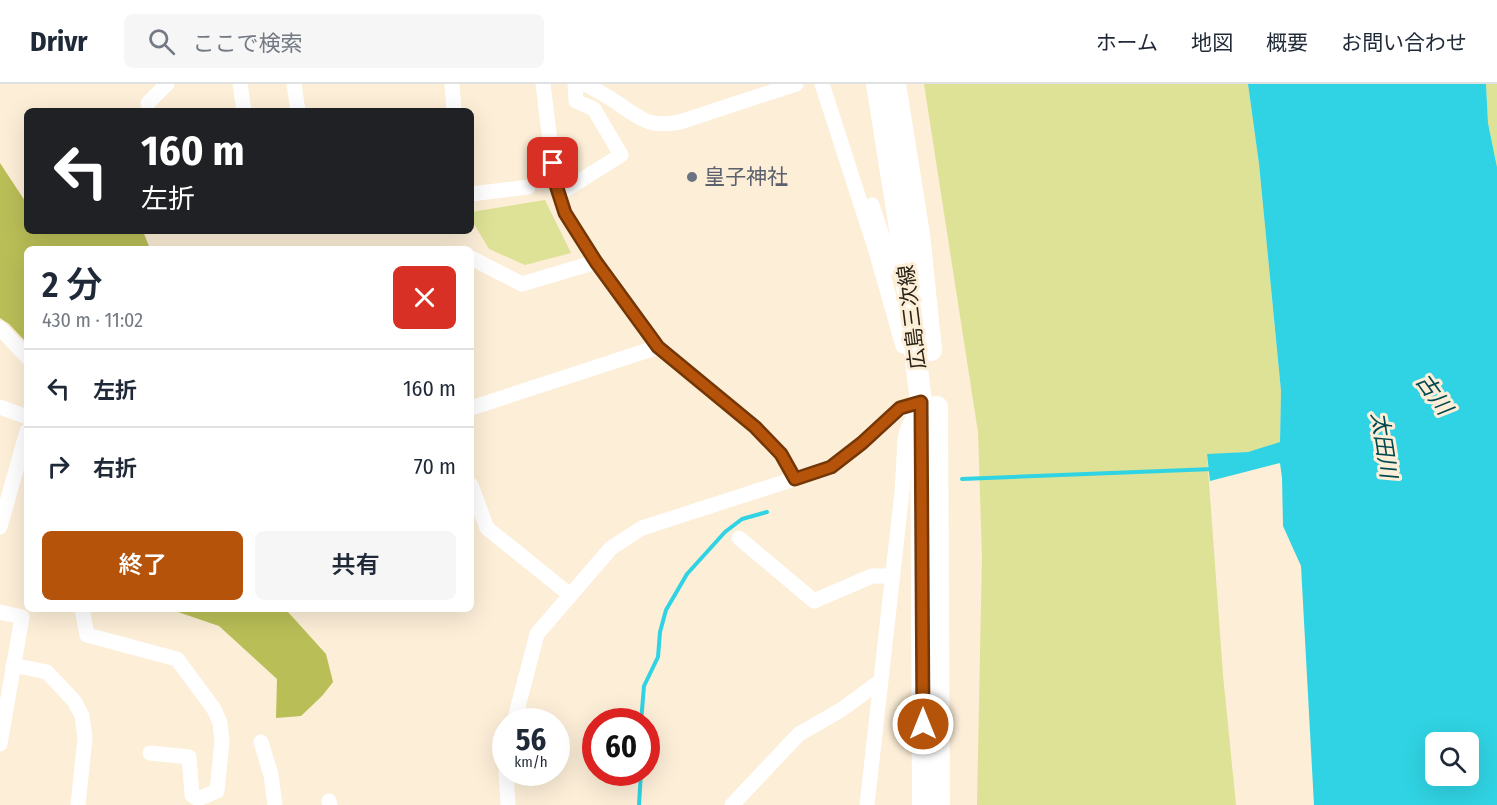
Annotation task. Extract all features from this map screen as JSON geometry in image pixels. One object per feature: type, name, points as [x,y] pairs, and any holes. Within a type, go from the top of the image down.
[{"type":"main road","name":"広島三次線","points":[[877,84],[906,274],[929,402],[923,805]]},
{"type":"main road","name":"広島三次線","points":[[895,84],[919,234],[929,402],[939,805]]},
{"type":"street","points":[[148,104],[167,84]]},
{"type":"street","points":[[240,84],[244,108]]},
{"type":"street","points":[[294,84],[298,108]]},
{"type":"street","points":[[452,84],[454,108]]},
{"type":"street","points":[[543,84],[555,182],[565,213],[596,262],[658,347],[755,427],[781,454],[795,479]]},
{"type":"street","points":[[559,194],[621,155],[594,109],[576,101],[575,84]]},
{"type":"street","points":[[585,84],[622,106],[640,120],[663,125],[681,122],[796,84]]},
{"type":"street","points":[[822,84],[854,180],[903,346]]},
{"type":"street","points":[[854,180],[865,185],[892,266],[906,274]]},
{"type":"street","points":[[474,194],[528,187]]},
{"type":"street","points":[[474,260],[522,284],[596,262]]},
{"type":"street","points":[[0,328],[24,354]]},
{"type":"street","points":[[474,407],[658,347]]},
{"type":"street","points":[[518,708],[537,634],[611,548],[642,528],[831,467],[862,443],[900,408],[929,402]]},
{"type":"street","points":[[867,805],[902,492],[905,440],[907,430],[929,402]]},
{"type":"street","points":[[0,407],[24,416]]},
{"type":"street","points":[[0,527],[24,442]]},
{"type":"street","points":[[474,493],[487,528],[570,595]]},
{"type":"street","points":[[739,538],[814,601],[872,576],[892,576]]},
{"type":"street","points":[[0,612],[22,617],[13,665],[5,689],[0,744]]},
{"type":"street","points":[[83,612],[87,635],[177,659],[214,709],[220,723],[222,741],[217,791],[198,802],[192,795],[189,757],[150,753]]},
{"type":"street","points":[[13,665],[47,672],[75,702],[82,716],[85,738],[78,805]]},
{"type":"street","points":[[732,805],[799,734],[840,710],[879,682]]},
{"type":"street","points":[[261,742],[271,775],[275,805]]},
{"type":"street","points":[[507,786],[508,805]]},
{"type":"green space","points":[[924,84],[1248,84],[1259,164],[1281,391],[1280,443],[1248,452],[1207,455],[1223,675],[1236,805],[977,805],[982,556],[978,432]]},
{"type":"green space","points":[[1486,84],[1497,84],[1497,167],[1488,123]]},
{"type":"green space","points":[[0,163],[24,199],[24,234],[144,234],[149,246],[24,246],[24,340],[0,318]]},
{"type":"green space","points":[[545,200],[571,253],[525,265],[489,249],[474,224],[474,212]]},
{"type":"green space","points":[[178,612],[288,612],[326,654],[333,682],[301,716],[276,718],[277,679],[219,626]]},
{"type":"water","points":[[1248,84],[1486,84],[1488,123],[1497,167],[1497,805],[1314,805],[1301,566],[1283,526],[1280,463],[1210,481],[1207,454],[1248,452],[1280,442],[1281,391],[1259,164]]},
{"type":"waterway","points":[[962,479],[1213,469]]},
{"type":"waterway","points":[[642,708],[644,686],[658,657],[660,632],[666,610],[687,574],[725,532],[742,519],[767,512]]},
{"type":"waterway","points":[[639,805],[640,786]]},
{"type":"place","name":"皇子神社","points":[[692,177]]},
{"type":"route","points":[[553,163],[555,182],[565,213],[596,262],[658,347],[755,427],[781,454],[795,479],[831,467],[862,443],[900,408],[921,402],[923,724]]},
{"type":"water label","name":"古川","points":[[1434,394]]},
{"type":"water label","name":"太田川","points":[[1384,445]]}]
